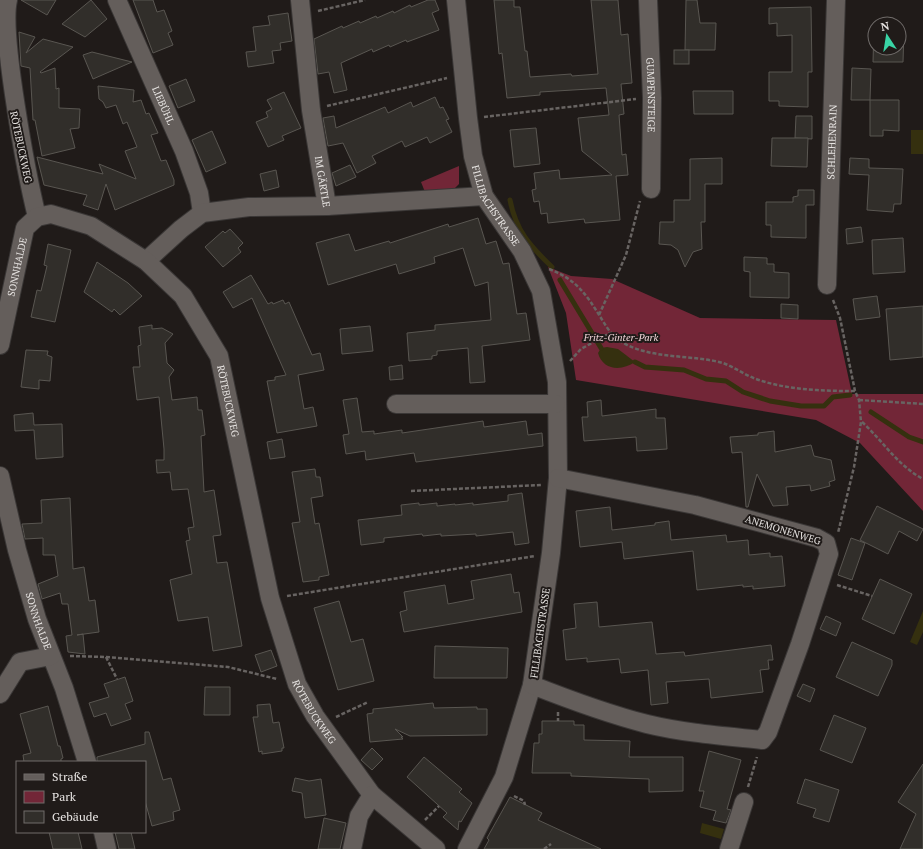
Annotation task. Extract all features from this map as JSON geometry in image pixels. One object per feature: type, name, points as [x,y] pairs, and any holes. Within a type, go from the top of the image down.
[{"type":"street","name":"RÖTEBUCKWEG","points":[[8,0],[2,24],[6,69],[16,133],[37,217],[51,214],[91,226],[146,261],[183,296],[219,356],[270,598],[297,684],[321,725],[372,795],[436,849]]},
{"type":"street","name":"LIEBÜHL","points":[[117,0],[184,151],[199,193],[202,213]]},
{"type":"street","name":"FILLIBACHSTRASSE","points":[[456,0],[462,75],[468,118],[474,156],[484,196],[522,251],[541,291],[554,358],[557,382],[556,404],[558,482],[551,553],[532,685],[504,777],[467,849]]},
{"type":"street","name":"GUMPENSTEIGE","points":[[648,0],[652,98],[651,189]]},
{"type":"street","name":"SCHLEHENRAIN","points":[[827,285],[836,0]]},
{"type":"street","name":"IM GÄRTLE","points":[[300,7],[311,110],[327,206],[484,196]]},
{"type":"street","points":[[146,261],[181,229],[202,213],[249,207],[327,206]]},
{"type":"street","name":"SONNHALDE","points":[[0,345],[25,228],[37,217]]},
{"type":"street","points":[[396,404],[556,404]]},
{"type":"street","name":"SONNHALDE","points":[[0,476],[17,550],[37,619],[64,688],[87,761]]},
{"type":"street","name":"ANEMONENWEG","points":[[558,482],[696,505],[817,538],[826,542],[829,554],[821,580],[800,644],[768,732],[762,740]]},
{"type":"street","points":[[0,694],[20,662],[52,656]]},
{"type":"street","points":[[532,685],[582,705],[648,724],[695,733],[762,740]]},
{"type":"street","points":[[352,849],[359,816],[372,795]]},
{"type":"street","points":[[729,849],[744,802]]},
{"type":"street","points":[[104,833],[107,849]]},
{"type":"path","points":[[300,7],[365,0]]},
{"type":"path","points":[[311,110],[462,75]]},
{"type":"path","points":[[468,118],[652,98]]},
{"type":"path","points":[[599,315],[626,255],[638,203],[651,189]]},
{"type":"path","points":[[542,266],[572,280],[584,291],[610,333],[620,341],[638,350],[724,364],[755,379],[774,384],[822,391],[855,391]]},
{"type":"path","points":[[827,285],[840,318],[855,391],[859,400],[861,422],[854,467],[840,528],[829,554]]},
{"type":"path","points":[[568,362],[581,349],[610,333]]},
{"type":"path","points":[[859,400],[923,404]]},
{"type":"path","points":[[861,422],[878,436],[889,453],[909,472],[923,479]]},
{"type":"path","points":[[411,491],[558,482]]},
{"type":"path","points":[[270,598],[551,553]]},
{"type":"path","points":[[821,580],[872,596]]},
{"type":"path","points":[[52,656],[106,657],[228,667],[297,684]]},
{"type":"path","points":[[106,657],[108,664],[117,679]]},
{"type":"path","points":[[321,725],[350,709],[368,702]]},
{"type":"path","points":[[744,802],[762,740]]},
{"type":"path","points":[[544,849],[551,844]]},
{"type":"green space","points":[[459,166],[459,184],[453,190],[425,192],[421,182]]},
{"type":"green space","name":"Fritz-Ginter-Park","points":[[548,267],[571,276],[612,279],[700,318],[836,320],[852,394],[923,394],[923,511],[860,443],[816,420],[576,380],[566,313]]},
{"type":"shaded area","points":[[911,130],[923,130],[923,154],[911,154]]},
{"type":"shaded area","points":[[607,347],[618,349],[635,362],[619,368],[608,366],[600,359],[598,353],[601,348]]},
{"type":"shaded area","points":[[923,611],[923,632],[917,645],[910,642]]},
{"type":"shaded area","points":[[702,823],[724,829],[721,839],[700,833]]},
{"type":"building","points":[[21,0],[56,0],[47,15]]},
{"type":"building","points":[[91,0],[107,19],[85,37],[62,24]]},
{"type":"building","points":[[133,0],[153,0],[157,12],[164,10],[172,31],[168,33],[173,45],[153,53]]},
{"type":"building","points":[[428,0],[435,0],[439,10],[432,13],[439,30],[407,42],[406,40],[390,47],[389,45],[373,52],[372,49],[341,63],[347,90],[334,93],[329,72],[318,74],[314,39],[342,26],[343,28],[359,21],[360,23],[376,16],[377,18],[393,11],[394,13],[410,5],[411,7]]},
{"type":"building","points":[[494,0],[514,0],[514,7],[520,7],[525,51],[527,51],[530,77],[598,74],[591,0],[618,0],[621,35],[628,34],[632,83],[621,84],[624,114],[619,115],[622,155],[626,154],[628,175],[616,176],[620,220],[585,223],[584,219],[548,223],[547,213],[541,214],[539,201],[534,202],[532,190],[536,189],[534,173],[559,170],[560,179],[612,175],[582,151],[578,118],[609,115],[606,88],[540,92],[540,95],[507,98],[502,53],[499,54]]},
{"type":"building","points":[[686,0],[697,0],[700,23],[716,23],[715,50],[685,50]]},
{"type":"building","points":[[811,7],[812,72],[808,72],[808,107],[779,106],[779,101],[769,101],[769,72],[792,72],[792,35],[777,36],[777,23],[769,24],[769,8]]},
{"type":"building","points":[[288,13],[292,41],[280,43],[281,50],[272,51],[274,63],[248,67],[246,52],[256,51],[253,27],[270,25],[268,16]]},
{"type":"building","points":[[19,32],[35,37],[26,53],[43,39],[73,47],[40,72],[41,73],[55,68],[56,89],[59,88],[59,108],[80,109],[79,128],[70,129],[75,148],[42,156],[35,120],[33,120],[30,68],[21,66]]},
{"type":"building","points":[[674,50],[689,50],[689,64],[674,64]]},
{"type":"building","points":[[92,52],[132,62],[93,79],[83,55]]},
{"type":"building","points":[[873,56],[903,56],[903,62],[873,62]]},
{"type":"building","points":[[852,68],[871,69],[870,100],[851,100]]},
{"type":"building","points":[[186,79],[195,101],[178,108],[169,86]]},
{"type":"building","points":[[98,86],[134,90],[133,102],[141,100],[146,114],[149,113],[158,133],[151,135],[161,161],[166,160],[174,180],[174,185],[115,210],[106,184],[98,210],[83,205],[87,195],[44,185],[37,157],[103,174],[99,164],[136,179],[125,151],[137,147],[127,122],[123,124],[116,105],[106,108],[103,102],[99,99]]},
{"type":"building","points":[[693,91],[733,91],[733,114],[694,114]]},
{"type":"building","points":[[284,92],[301,128],[282,136],[284,140],[268,147],[256,122],[268,117],[266,112],[272,109],[267,100]]},
{"type":"building","points":[[435,97],[440,108],[443,107],[449,119],[446,120],[452,132],[430,143],[427,137],[405,147],[402,141],[372,156],[376,163],[357,173],[343,143],[328,146],[323,118],[334,116],[336,128],[385,107],[388,113],[411,102],[413,107]]},
{"type":"building","points":[[870,100],[899,100],[899,131],[883,130],[883,136],[870,136]]},
{"type":"building","points":[[796,116],[812,116],[812,139],[795,138]]},
{"type":"building","points":[[536,128],[540,164],[514,167],[510,130]]},
{"type":"building","points":[[212,131],[226,163],[206,172],[192,140]]},
{"type":"building","points":[[772,138],[808,138],[807,167],[771,166]]},
{"type":"building","points":[[722,158],[722,184],[705,184],[705,222],[701,222],[702,249],[693,252],[685,267],[678,250],[671,245],[659,244],[660,222],[674,222],[674,200],[690,200],[690,159]]},
{"type":"building","points":[[850,158],[869,159],[869,168],[903,169],[901,204],[894,204],[893,212],[867,210],[869,175],[849,174]]},
{"type":"building","points":[[350,165],[356,177],[336,186],[332,173]]},
{"type":"building","points":[[276,170],[279,187],[264,191],[260,174]]},
{"type":"building","points":[[798,190],[814,190],[814,205],[806,205],[806,238],[771,237],[771,225],[766,225],[766,202],[793,202],[793,197],[798,196]]},
{"type":"building","points":[[478,218],[486,244],[496,241],[503,264],[509,263],[517,314],[526,313],[530,340],[482,346],[485,382],[470,383],[468,348],[437,351],[437,355],[432,356],[432,359],[409,361],[407,333],[435,330],[435,325],[491,320],[488,282],[475,286],[463,248],[434,257],[435,263],[399,274],[396,264],[328,285],[316,243],[349,234],[355,251],[389,241],[390,243],[448,224],[449,227]]},
{"type":"building","points":[[861,227],[863,242],[847,244],[846,229]]},
{"type":"building","points":[[230,229],[243,243],[238,248],[241,252],[223,267],[205,247],[223,231],[225,233]]},
{"type":"building","points":[[903,238],[905,272],[873,274],[872,240]]},
{"type":"building","points":[[48,244],[71,250],[55,322],[31,317],[37,290],[41,291],[47,266],[44,265]]},
{"type":"building","points":[[744,257],[767,258],[767,264],[774,264],[774,272],[789,273],[789,298],[750,297],[750,272],[744,271]]},
{"type":"building","points":[[97,262],[128,283],[142,296],[120,315],[114,309],[112,312],[84,292]]},
{"type":"building","points":[[251,275],[268,304],[272,302],[273,304],[283,300],[285,304],[289,302],[312,355],[320,353],[324,370],[298,375],[304,409],[313,407],[317,426],[277,433],[267,381],[275,380],[275,377],[286,375],[252,298],[233,308],[223,292]]},
{"type":"building","points":[[877,296],[880,317],[856,320],[853,299]]},
{"type":"building","points":[[781,304],[798,305],[798,319],[781,318]]},
{"type":"building","points":[[923,306],[923,357],[890,360],[886,309]]},
{"type":"building","points":[[152,325],[152,329],[162,328],[173,334],[165,343],[167,363],[174,370],[169,377],[172,400],[197,397],[198,410],[202,410],[205,435],[201,436],[204,492],[214,490],[221,535],[213,536],[217,563],[227,562],[242,646],[213,651],[208,617],[178,621],[170,580],[192,574],[186,541],[190,540],[188,528],[194,527],[188,489],[172,490],[170,472],[157,473],[156,460],[164,460],[159,397],[137,400],[133,367],[140,367],[138,346],[141,345],[139,327]]},
{"type":"building","points":[[370,326],[373,351],[342,354],[340,329]]},
{"type":"building","points":[[26,350],[48,351],[47,355],[52,357],[50,381],[39,380],[39,389],[21,387]]},
{"type":"building","points":[[402,365],[403,379],[390,380],[389,367]]},
{"type":"building","points":[[357,398],[362,432],[374,431],[374,434],[402,430],[402,433],[483,421],[484,427],[526,421],[528,435],[542,433],[543,446],[416,462],[414,453],[366,460],[365,451],[346,454],[343,435],[349,434],[343,400]]},
{"type":"building","points":[[601,400],[602,416],[656,409],[656,418],[665,418],[667,449],[637,451],[636,437],[584,441],[582,417],[588,417],[587,402]]},
{"type":"building","points":[[33,413],[34,425],[62,424],[63,457],[36,459],[34,430],[15,431],[14,415]]},
{"type":"building","points":[[774,431],[775,452],[811,445],[814,456],[831,460],[835,480],[829,482],[830,486],[811,491],[810,485],[786,487],[788,505],[773,506],[757,474],[748,507],[746,507],[742,452],[732,453],[730,437],[758,435],[758,433]]},
{"type":"building","points":[[282,439],[285,457],[270,459],[267,442]]},
{"type":"building","points":[[315,469],[316,477],[320,477],[323,496],[311,498],[315,524],[319,523],[329,575],[319,577],[319,580],[303,582],[292,523],[300,522],[292,472]]},
{"type":"building","points":[[522,493],[529,543],[515,545],[513,532],[476,536],[476,534],[441,536],[441,534],[423,536],[422,534],[384,538],[384,542],[361,545],[358,520],[402,515],[401,505],[437,503],[437,506],[473,503],[473,505],[508,501],[508,495]]},
{"type":"building","points":[[70,498],[73,569],[84,567],[89,601],[95,600],[99,632],[83,634],[85,654],[68,652],[66,636],[72,635],[68,604],[62,604],[60,593],[42,599],[38,584],[58,576],[55,555],[43,555],[43,538],[25,539],[22,524],[42,523],[41,500]]},
{"type":"building","points":[[877,506],[923,529],[917,541],[899,531],[888,554],[860,540]]},
{"type":"building","points":[[610,507],[612,530],[655,525],[655,523],[669,521],[671,540],[726,535],[727,542],[748,540],[749,555],[770,553],[770,557],[782,556],[785,586],[753,589],[753,586],[743,587],[743,585],[697,590],[693,551],[624,559],[622,542],[580,547],[576,511]]},
{"type":"building","points":[[851,538],[865,543],[852,580],[838,575]]},
{"type":"building","points":[[511,574],[514,593],[519,592],[522,612],[404,632],[400,612],[407,610],[404,592],[445,585],[448,604],[474,599],[471,581]]},
{"type":"building","points":[[880,579],[912,594],[894,634],[862,619]]},
{"type":"building","points":[[339,601],[351,642],[363,639],[374,681],[338,690],[314,608]]},
{"type":"building","points":[[597,602],[599,627],[652,622],[656,654],[684,652],[685,656],[771,645],[773,660],[768,660],[769,669],[760,670],[763,692],[711,698],[709,679],[666,682],[668,703],[651,705],[648,670],[621,673],[619,659],[587,662],[587,658],[566,660],[563,630],[576,628],[574,604]]},
{"type":"building","points":[[826,616],[841,623],[836,636],[820,629]]},
{"type":"building","points":[[852,642],[892,660],[892,665],[878,696],[836,677]]},
{"type":"building","points":[[435,646],[508,648],[507,678],[434,678]]},
{"type":"building","points":[[271,650],[277,666],[261,672],[255,655]]},
{"type":"building","points":[[125,677],[133,701],[125,704],[131,719],[111,726],[106,713],[94,717],[89,703],[109,697],[104,684]]},
{"type":"building","points":[[803,684],[815,689],[810,702],[797,696]]},
{"type":"building","points":[[205,687],[230,687],[230,715],[204,715]]},
{"type":"building","points":[[433,703],[434,708],[477,707],[477,709],[487,709],[487,735],[410,736],[395,729],[403,737],[401,737],[403,739],[370,742],[367,714],[373,713],[373,709]]},
{"type":"building","points":[[270,704],[273,723],[279,722],[284,748],[282,748],[282,751],[262,754],[262,751],[259,752],[253,717],[258,717],[257,705]]},
{"type":"building","points":[[48,706],[58,746],[60,746],[63,758],[61,761],[24,761],[23,755],[31,753],[20,714]]},
{"type":"building","points":[[834,715],[866,728],[852,763],[820,750]]},
{"type":"building","points":[[542,721],[574,721],[574,725],[584,725],[584,740],[630,741],[629,757],[683,757],[683,791],[649,792],[649,779],[571,776],[571,773],[532,773],[534,743],[539,743],[539,734],[542,734]]},
{"type":"building","points":[[145,732],[149,732],[163,780],[171,778],[180,810],[173,812],[174,820],[152,826],[146,805],[146,761],[97,761],[97,757],[145,744]]},
{"type":"building","points":[[372,748],[383,759],[372,770],[361,760]]},
{"type":"building","points":[[709,751],[741,760],[727,809],[731,810],[726,823],[713,820],[716,811],[700,807],[704,791],[699,791]]},
{"type":"building","points":[[424,757],[462,789],[459,792],[472,803],[461,822],[459,821],[458,830],[443,817],[447,813],[407,777]]},
{"type":"building","points":[[923,764],[923,849],[900,849],[916,814],[898,802]]},
{"type":"building","points":[[295,778],[309,781],[321,779],[326,815],[305,818],[302,793],[292,791]]},
{"type":"building","points":[[805,779],[839,790],[829,822],[813,817],[816,809],[797,803]]},
{"type":"building","points":[[510,797],[542,813],[538,820],[601,849],[484,849],[489,840],[487,838]]},
{"type":"building","points":[[324,818],[346,823],[340,849],[318,849]]},
{"type":"building","points":[[49,833],[78,833],[82,849],[53,849]]},
{"type":"building","points":[[115,833],[131,833],[135,849],[119,849]]},
{"type":"waterway","points":[[510,200],[516,221],[525,237],[552,267]]},
{"type":"waterway","points":[[560,280],[601,348]]},
{"type":"waterway","points":[[635,362],[645,367],[684,370],[706,379],[726,381],[743,392],[770,401],[801,406],[824,406],[833,397],[850,395]]},
{"type":"waterway","points":[[871,412],[909,437],[923,442]]}]
